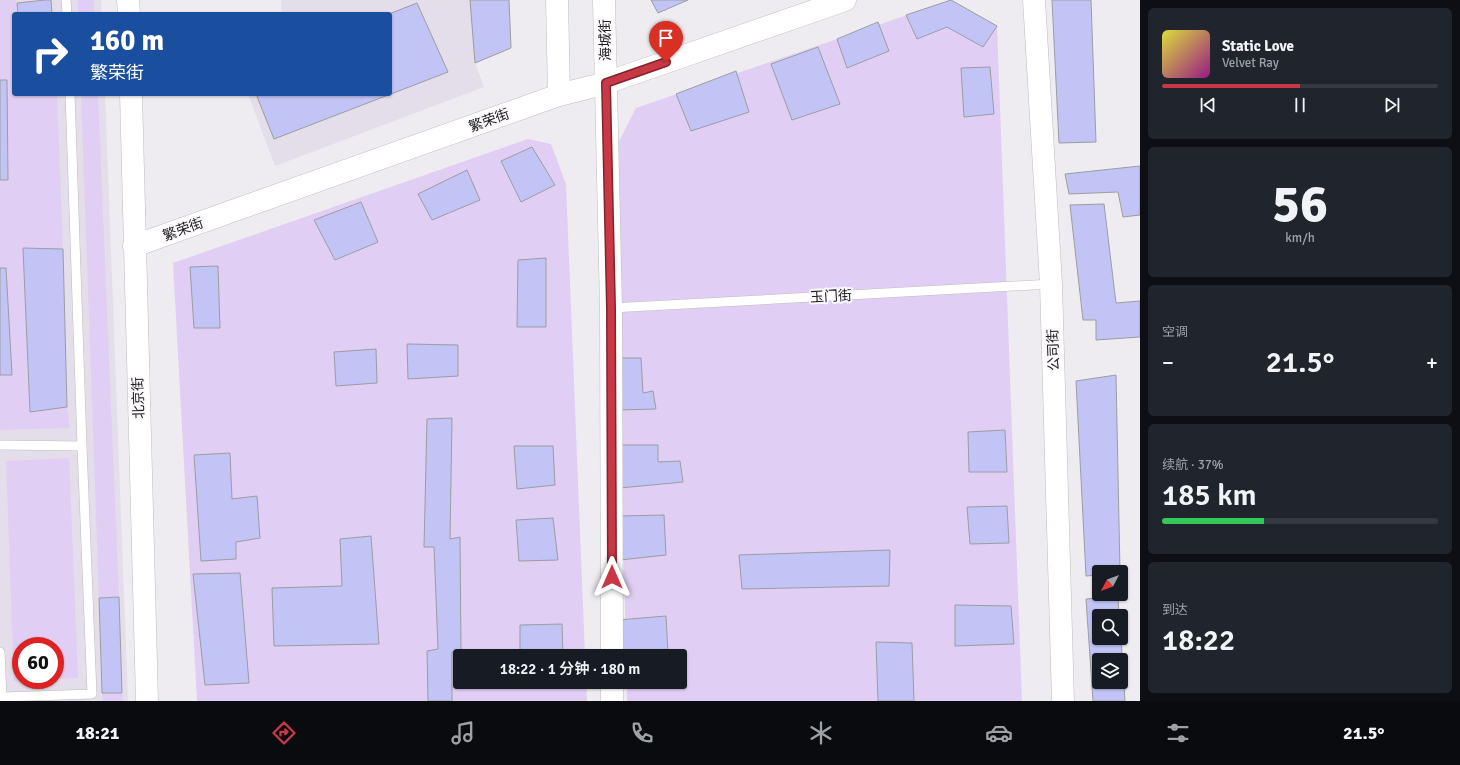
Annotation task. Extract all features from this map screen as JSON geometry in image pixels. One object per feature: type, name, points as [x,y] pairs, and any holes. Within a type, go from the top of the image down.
[{"type":"street","points":[[128,0],[129,12]]},
{"type":"street","points":[[557,0],[559,95]]},
{"type":"street","name":"海城街","points":[[604,0],[611,308],[612,649]]},
{"type":"street","name":"繁荣街","points":[[134,246],[559,95],[606,83],[845,0]]},
{"type":"street","name":"公司街","points":[[1034,0],[1051,284],[1062,701]]},
{"type":"street","name":"北京街","points":[[131,96],[147,701]]},
{"type":"street","points":[[612,689],[612,701]]},
{"type":"lane","points":[[66,0],[67,12]]},
{"type":"lane","points":[[0,652],[1,698],[92,694],[70,96]]},
{"type":"lane","name":"玉门街","points":[[611,308],[1051,284]]},
{"type":"lane","points":[[0,445],[82,446]]},
{"type":"shaded area","points":[[0,0],[101,0],[102,12],[12,12],[12,96],[105,96],[128,701],[0,701]]},
{"type":"shaded area","points":[[0,0],[16,0],[18,12],[12,12],[12,96],[57,96],[63,249],[23,249],[30,412],[67,407],[70,428],[0,430],[0,375],[12,375],[0,268],[0,180],[8,180],[7,80],[0,80]]},
{"type":"shaded area","points":[[78,0],[94,0],[94,12],[78,12]]},
{"type":"shaded area","points":[[281,0],[472,0],[475,63],[484,87],[275,166],[249,96],[392,96],[392,12],[282,12]]},
{"type":"shaded area","points":[[951,0],[997,26],[1022,701],[627,701],[627,689],[687,689],[687,649],[626,649],[615,149],[636,108]]},
{"type":"shaded area","points":[[81,96],[98,96],[119,597],[99,598]]},
{"type":"shaded area","points":[[528,139],[551,144],[566,184],[585,649],[453,649],[453,689],[586,689],[587,701],[197,701],[173,263]]},
{"type":"shaded area","points":[[69,458],[78,678],[64,679],[64,637],[12,637],[6,461]]},
{"type":"shaded area","points":[[102,693],[122,693],[123,701],[103,701]]},
{"type":"building","points":[[51,0],[52,12],[18,12],[17,3]]},
{"type":"building","points":[[470,0],[509,0],[511,48],[475,63]]},
{"type":"building","points":[[651,0],[688,0],[658,13]]},
{"type":"building","points":[[951,0],[997,26],[983,47],[947,27],[917,39],[906,15]]},
{"type":"building","points":[[1052,0],[1091,0],[1096,142],[1059,143]]},
{"type":"building","points":[[417,3],[448,72],[392,94],[392,13]]},
{"type":"building","points":[[878,22],[889,51],[847,68],[837,39]]},
{"type":"building","points":[[818,47],[840,104],[792,120],[771,64]]},
{"type":"building","points":[[990,67],[994,114],[964,117],[961,68]]},
{"type":"building","points":[[736,71],[749,112],[691,131],[676,94]]},
{"type":"building","points":[[0,80],[7,80],[8,180],[0,180]]},
{"type":"building","points":[[257,96],[386,96],[274,139]]},
{"type":"building","points":[[532,147],[555,185],[521,202],[501,161]]},
{"type":"building","points":[[1140,166],[1140,215],[1123,217],[1118,192],[1069,194],[1065,174]]},
{"type":"building","points":[[467,170],[480,200],[432,220],[418,194]]},
{"type":"building","points":[[361,202],[378,242],[335,260],[314,220]]},
{"type":"building","points":[[1104,204],[1116,303],[1140,301],[1140,337],[1096,340],[1096,320],[1083,320],[1070,205]]},
{"type":"building","points":[[23,248],[63,249],[67,407],[30,412]]},
{"type":"building","points":[[546,258],[546,327],[517,327],[518,260]]},
{"type":"building","points":[[218,266],[220,328],[194,328],[190,267]]},
{"type":"building","points":[[0,268],[6,268],[12,375],[0,375]]},
{"type":"building","points":[[407,344],[458,345],[458,376],[408,379]]},
{"type":"building","points":[[376,349],[377,383],[336,386],[334,352]]},
{"type":"building","points":[[618,358],[641,358],[643,393],[653,391],[656,409],[618,410]]},
{"type":"building","points":[[1116,375],[1120,565],[1092,565],[1092,576],[1086,576],[1076,381]]},
{"type":"building","points":[[452,418],[450,539],[460,537],[461,649],[453,649],[452,652],[452,701],[428,701],[427,651],[438,649],[434,547],[424,547],[427,419]]},
{"type":"building","points":[[1005,430],[1007,472],[969,472],[968,432]]},
{"type":"building","points":[[618,445],[658,445],[658,462],[680,461],[683,482],[620,488]]},
{"type":"building","points":[[514,446],[553,446],[555,485],[517,489]]},
{"type":"building","points":[[230,453],[232,499],[257,496],[260,538],[236,542],[236,559],[201,561],[194,455]]},
{"type":"building","points":[[1007,506],[1009,543],[970,544],[967,507]]},
{"type":"building","points":[[664,515],[666,555],[620,560],[620,516]]},
{"type":"building","points":[[553,518],[558,560],[519,561],[516,520]]},
{"type":"building","points":[[371,536],[379,644],[274,646],[272,588],[342,586],[340,539]]},
{"type":"building","points":[[890,550],[889,586],[742,589],[739,555]]},
{"type":"building","points":[[240,573],[249,683],[205,685],[193,574]]},
{"type":"building","points":[[119,597],[122,693],[102,693],[99,598]]},
{"type":"building","points":[[1092,598],[1092,601],[1118,601],[1119,609],[1092,609],[1092,645],[1121,645],[1122,653],[1092,653],[1092,686],[1086,599]]},
{"type":"building","points":[[955,605],[1011,606],[1014,644],[955,646]]},
{"type":"building","points":[[666,616],[668,649],[619,649],[618,620]]},
{"type":"building","points":[[562,624],[563,649],[520,649],[520,625]]},
{"type":"building","points":[[876,642],[912,643],[914,701],[878,701]]},
{"type":"building","points":[[1092,689],[1124,689],[1125,701],[1093,701]]},
{"type":"route","points":[[612,577],[611,308],[606,83],[666,62]]}]
